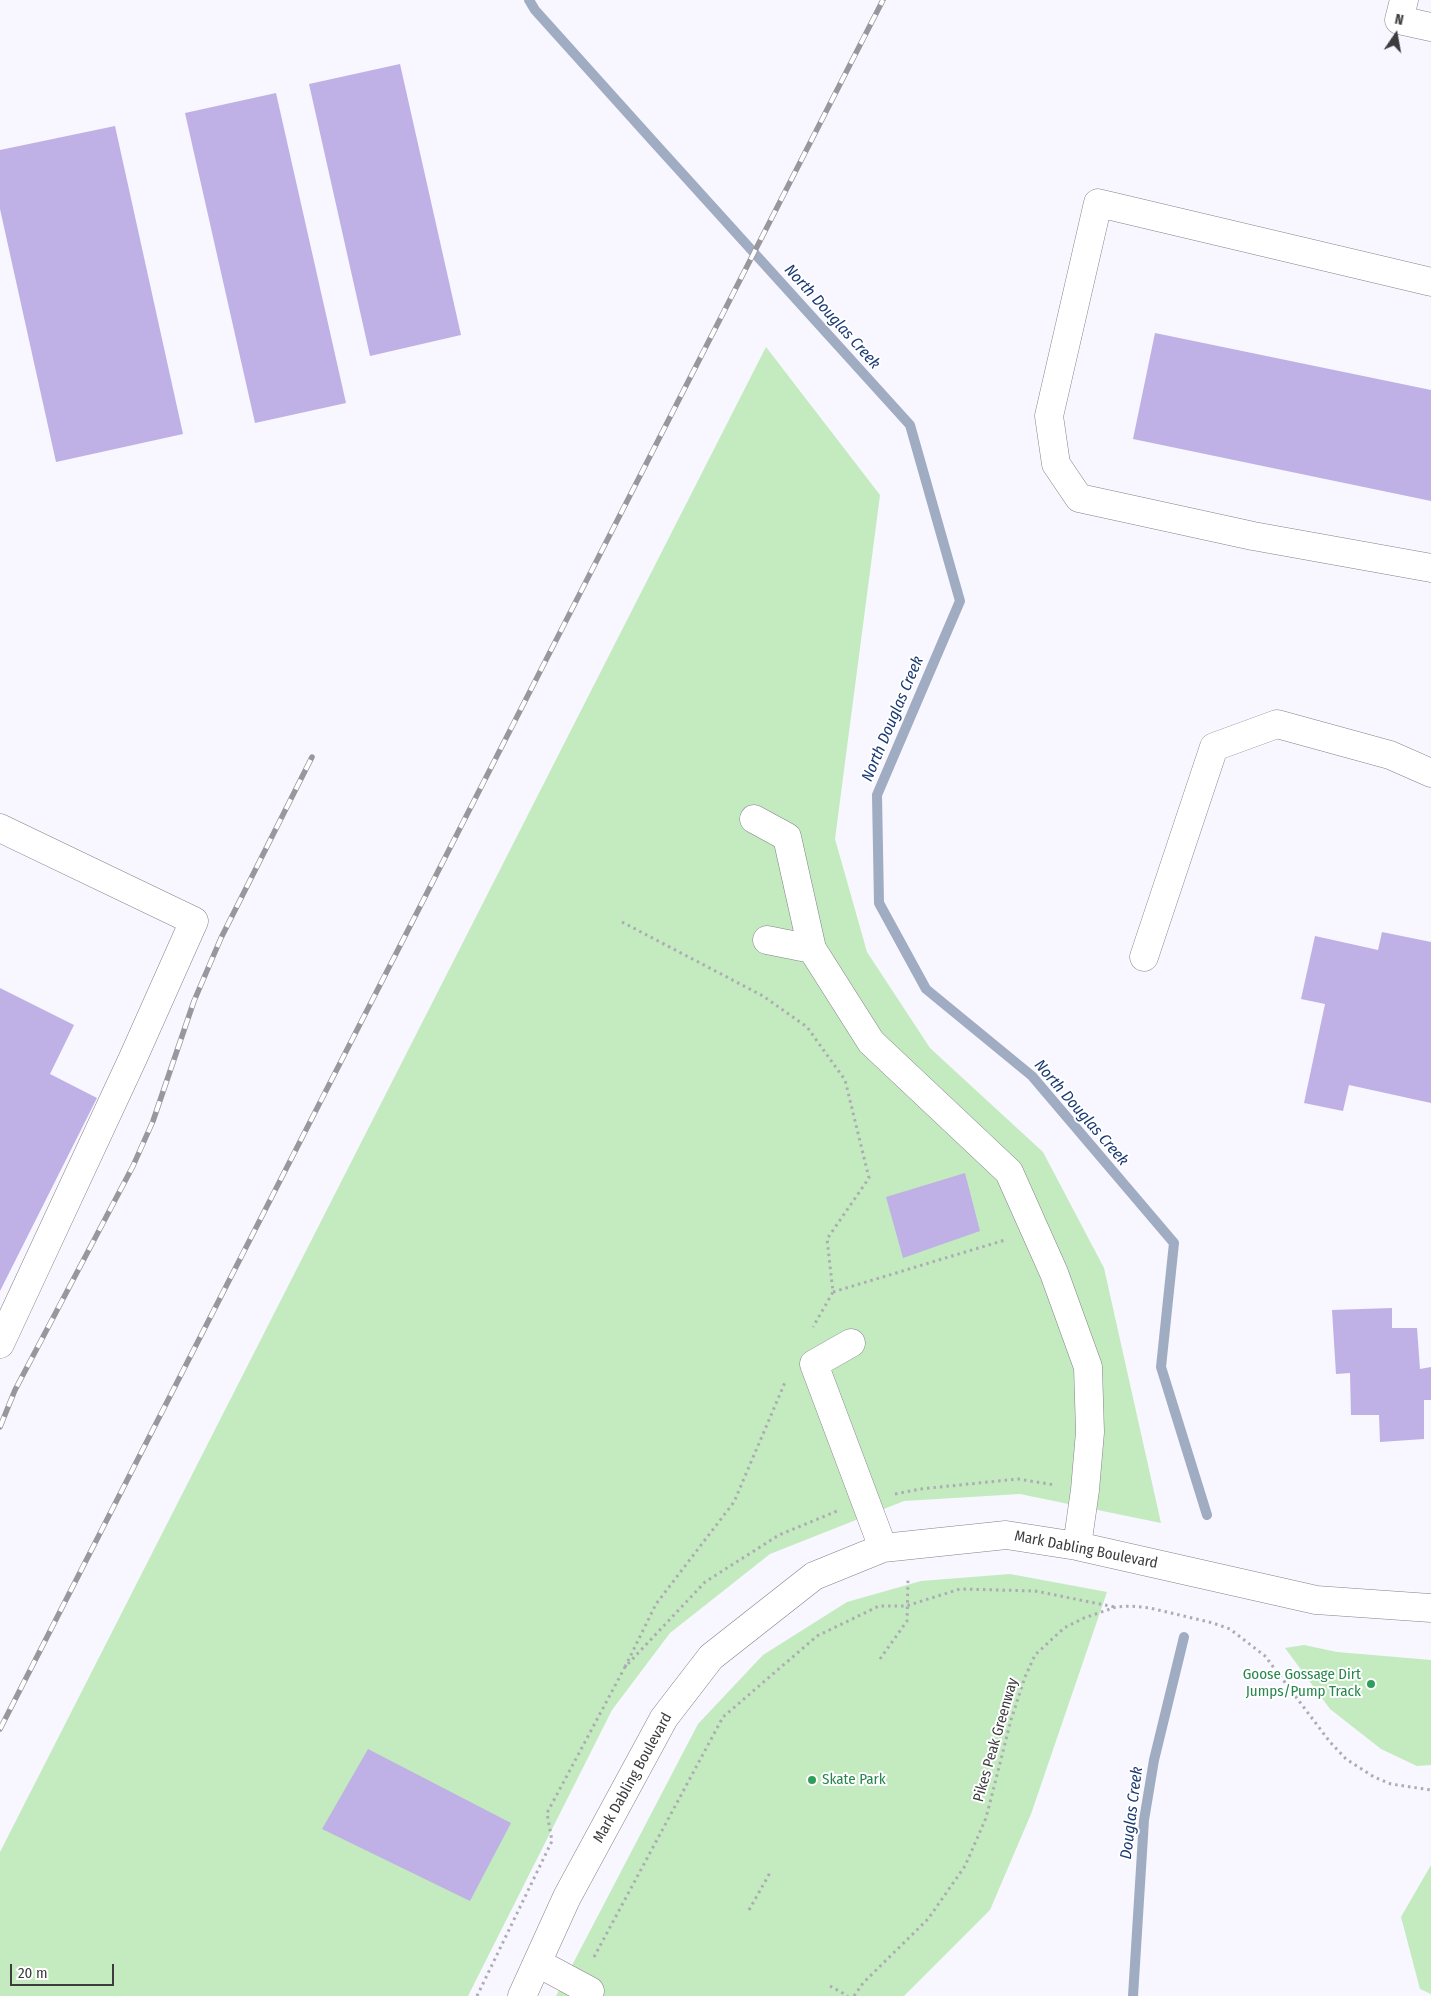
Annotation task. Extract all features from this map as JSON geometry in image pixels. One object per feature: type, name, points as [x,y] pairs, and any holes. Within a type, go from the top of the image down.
[{"type":"street","points":[[1404,0],[1399,20],[1431,26]]},
{"type":"street","points":[[1431,282],[1098,203],[1049,416],[1056,464],[1079,498],[1253,536],[1431,568]]},
{"type":"street","points":[[1144,957],[1214,747],[1277,724],[1390,755],[1431,773]]},
{"type":"street","points":[[754,819],[787,837],[812,949],[871,1042],[1010,1172],[1054,1273],[1088,1367],[1090,1432],[1085,1490],[1077,1546]]},
{"type":"street","points":[[0,828],[194,922],[0,1344]]},
{"type":"street","points":[[767,940],[812,949]]},
{"type":"street","points":[[851,1343],[814,1364],[883,1548]]},
{"type":"street","name":"Mark Dabling Boulevard","points":[[522,1996],[567,1897],[664,1718],[711,1657],[814,1576],[883,1548],[1006,1535],[1077,1546],[1316,1600],[1431,1608]]},
{"type":"street","points":[[538,1963],[584,1988]]},
{"type":"path","points":[[622,922],[764,996],[807,1027],[845,1080],[870,1178],[827,1239],[833,1292],[811,1331]]},
{"type":"path","points":[[833,1292],[1005,1240]]},
{"type":"path","points":[[625,1668],[656,1604],[734,1502],[790,1372]]},
{"type":"path","points":[[880,1659],[907,1621],[908,1579]]},
{"type":"path","points":[[584,1988],[723,1718],[817,1636],[879,1606],[906,1606],[960,1589],[1035,1590],[1116,1607]]},
{"type":"path","name":"Pikes Peak Greenway","points":[[854,1996],[864,1983],[928,1919],[965,1866],[986,1818],[1016,1698],[1035,1655],[1064,1628],[1084,1618],[1116,1607],[1131,1606],[1150,1608],[1230,1629],[1265,1656],[1330,1742],[1346,1759],[1374,1777],[1391,1784],[1431,1790]]},
{"type":"path","points":[[749,1910],[771,1871]]},
{"type":"path","points":[[830,1986],[848,1996]]},
{"type":"green space","points":[[766,347],[880,495],[835,839],[867,952],[930,1048],[1043,1152],[1104,1268],[1161,1523],[1020,1494],[904,1501],[770,1554],[670,1633],[612,1710],[468,1996],[0,1996],[0,1852]]},
{"type":"green space","points":[[1010,1574],[1107,1592],[1031,1814],[990,1910],[904,1996],[556,1996],[698,1724],[763,1655],[847,1602],[921,1581]]},
{"type":"green space","name":"Goose Gossage Dirt Jumps/Pump Track","points":[[1304,1645],[1337,1652],[1431,1660],[1431,1765],[1417,1766],[1381,1749],[1330,1709],[1285,1648]]},
{"type":"green space","points":[[1431,1865],[1431,1994],[1420,1989],[1401,1917]]},
{"type":"building","points":[[400,64],[461,335],[370,356],[309,84]]},
{"type":"building","points":[[276,93],[346,403],[255,423],[185,113]]},
{"type":"building","points":[[115,126],[183,434],[56,462],[0,209],[0,150]]},
{"type":"building","points":[[1155,333],[1431,390],[1431,501],[1133,439]]},
{"type":"building","points":[[1382,932],[1431,942],[1431,1103],[1349,1085],[1343,1111],[1304,1103],[1325,1004],[1301,999],[1315,936],[1378,950]]},
{"type":"building","points":[[0,988],[74,1025],[50,1074],[97,1098],[0,1291]]},
{"type":"building","points":[[965,1173],[980,1231],[903,1258],[886,1197]]},
{"type":"building","points":[[1392,1308],[1392,1328],[1417,1328],[1420,1369],[1431,1367],[1431,1400],[1424,1400],[1424,1439],[1380,1442],[1379,1415],[1351,1415],[1350,1373],[1336,1374],[1332,1310]]},
{"type":"building","points":[[368,1749],[511,1823],[470,1901],[322,1829]]},
{"type":"waterway","name":"North Douglas Creek","points":[[529,0],[535,10],[910,425],[960,601],[877,795],[879,903],[926,989],[1032,1076],[1174,1243],[1161,1367],[1207,1515]]},
{"type":"waterway","name":"Douglas Creek","points":[[1133,1996],[1144,1820],[1154,1760],[1184,1637]]},
{"type":"railway","points":[[0,1729],[883,0]]},
{"type":"railway","points":[[0,1427],[15,1390],[133,1166],[153,1121],[194,1001],[221,938],[312,757]]},
{"type":"place","name":"Goose Gossage Dirt Jumps/Pump Track","points":[[1371,1684]]},
{"type":"place","name":"Skate Park","points":[[812,1780]]}]
